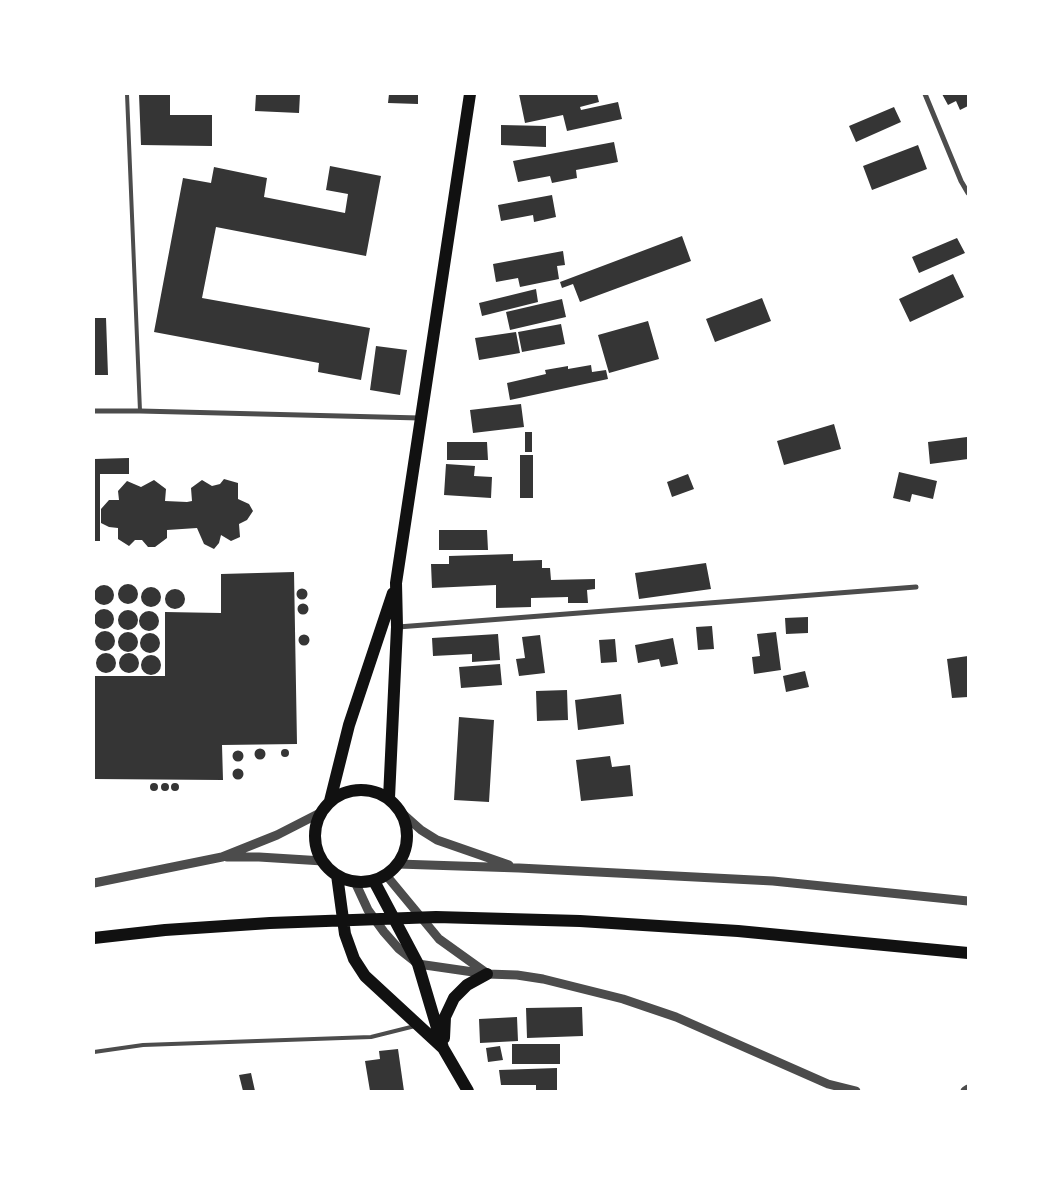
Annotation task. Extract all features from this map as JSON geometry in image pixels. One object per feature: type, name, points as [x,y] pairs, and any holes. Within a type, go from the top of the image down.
[{"type":"main road","points":[[330,801],[349,725],[396,583],[470,94]]},
{"type":"main road","points":[[389,798],[397,627],[396,583]]},
{"type":"main road","points":[[359,790],[377,792],[389,798],[403,814],[408,835],[404,856],[386,875],[374,880],[355,882],[336,875],[322,861],[316,846],[315,829],[320,813],[330,801],[341,794],[359,790]]},
{"type":"main road","points":[[336,875],[345,934],[354,959],[365,976],[443,1048]]},
{"type":"main road","points":[[374,880],[418,964],[443,1048],[468,1091]]},
{"type":"main road","points":[[94,938],[166,930],[270,923],[436,917],[580,921],[738,931],[968,953]]},
{"type":"main road","points":[[443,1048],[445,1016],[454,998],[467,985],[487,974]]},
{"type":"street","points":[[925,94],[961,181],[968,193]]},
{"type":"street","points":[[94,411],[421,418]]},
{"type":"street","points":[[397,627],[916,587]]},
{"type":"street","points":[[94,883],[222,857],[276,835],[320,813]]},
{"type":"street","points":[[403,814],[421,830],[437,840],[519,868]]},
{"type":"street","points":[[222,857],[322,861]]},
{"type":"street","points":[[398,864],[519,868],[773,882],[968,901]]},
{"type":"street","points":[[386,875],[439,939],[487,974]]},
{"type":"street","points":[[355,882],[368,910],[384,932],[399,949],[418,964],[487,974],[517,975],[543,979],[623,999],[676,1017],[828,1084],[856,1091]]},
{"type":"street","points":[[964,1091],[968,1089]]},
{"type":"lane","points":[[127,94],[140,411]]},
{"type":"lane","points":[[94,1052],[143,1045],[371,1036],[417,1026]]},
{"type":"building","points":[[139,94],[170,94],[170,115],[212,115],[212,146],[141,145]]},
{"type":"building","points":[[256,94],[300,94],[299,113],[255,111]]},
{"type":"building","points":[[389,94],[418,94],[418,104],[388,103]]},
{"type":"building","points":[[519,94],[597,94],[599,102],[580,107],[581,110],[618,102],[622,119],[567,131],[563,115],[525,123]]},
{"type":"building","points":[[942,94],[968,94],[968,106],[960,110],[956,101],[948,105]]},
{"type":"building","points":[[894,107],[901,122],[856,142],[849,126]]},
{"type":"building","points":[[501,125],[546,126],[546,147],[501,145]]},
{"type":"building","points":[[614,142],[618,162],[576,170],[577,178],[552,183],[550,176],[518,182],[513,161]]},
{"type":"building","points":[[918,145],[927,169],[872,190],[863,166]]},
{"type":"building","points":[[330,166],[381,176],[366,256],[216,227],[202,298],[370,328],[361,380],[318,372],[319,363],[154,332],[183,178],[211,183],[214,167],[267,178],[264,197],[345,213],[348,194],[326,190]]},
{"type":"building","points":[[552,195],[556,217],[534,222],[533,215],[501,221],[498,205]]},
{"type":"building","points":[[682,236],[691,261],[580,302],[573,284],[562,288],[560,282]]},
{"type":"building","points":[[957,238],[965,253],[919,273],[912,257]]},
{"type":"building","points":[[563,251],[565,265],[557,266],[559,279],[520,287],[518,278],[496,282],[493,264]]},
{"type":"building","points":[[953,274],[964,297],[910,322],[899,299]]},
{"type":"building","points":[[536,289],[538,302],[482,316],[479,303]]},
{"type":"building","points":[[762,298],[771,321],[715,342],[706,319]]},
{"type":"building","points":[[562,299],[566,317],[510,330],[506,312]]},
{"type":"building","points":[[94,318],[106,318],[108,375],[94,375]]},
{"type":"building","points":[[648,321],[659,359],[609,373],[598,335]]},
{"type":"building","points":[[561,324],[565,344],[522,352],[518,332]]},
{"type":"building","points":[[516,332],[520,353],[479,360],[475,338]]},
{"type":"building","points":[[376,346],[407,350],[400,395],[370,390]]},
{"type":"building","points":[[591,365],[592,372],[606,370],[608,379],[510,400],[507,383],[546,374],[545,370]]},
{"type":"building","points":[[521,404],[524,427],[473,433],[470,410]]},
{"type":"building","points":[[834,424],[841,449],[784,465],[777,441]]},
{"type":"building","points":[[525,432],[532,432],[532,452],[525,452]]},
{"type":"building","points":[[967,437],[968,459],[930,464],[928,442]]},
{"type":"building","points":[[447,442],[487,442],[488,460],[447,460]]},
{"type":"building","points":[[520,455],[533,455],[533,498],[520,498]]},
{"type":"building","points":[[129,458],[129,474],[100,474],[100,541],[94,541],[94,459]]},
{"type":"building","points":[[446,464],[475,466],[474,476],[492,477],[491,498],[444,495]]},
{"type":"building","points":[[899,472],[937,481],[933,499],[912,494],[910,502],[893,498]]},
{"type":"building","points":[[688,474],[694,489],[672,497],[667,482]]},
{"type":"building","points":[[224,479],[238,483],[238,499],[249,504],[253,511],[247,520],[239,524],[240,537],[231,541],[221,535],[219,543],[214,549],[204,544],[197,528],[167,530],[167,538],[155,547],[148,547],[142,540],[135,540],[129,546],[118,539],[118,528],[109,527],[101,523],[101,509],[109,500],[119,500],[118,491],[127,481],[141,487],[154,480],[166,489],[165,501],[187,502],[192,501],[191,488],[202,480],[212,486],[220,484]]},
{"type":"building","points":[[439,530],[487,530],[488,550],[439,550]]},
{"type":"building","points":[[513,554],[513,561],[542,560],[542,568],[550,568],[551,580],[595,579],[595,589],[587,590],[588,603],[568,603],[568,597],[531,598],[531,607],[496,608],[496,585],[432,588],[431,564],[449,564],[449,556]]},
{"type":"building","points":[[706,563],[711,589],[639,599],[635,573]]},
{"type":"building","points":[[294,572],[297,744],[222,745],[223,780],[94,779],[94,676],[165,676],[165,612],[221,613],[221,574]]},
{"type":"building","points":[[128,584],[135,587],[138,594],[135,601],[128,604],[121,601],[118,594],[121,587]]},
{"type":"building","points":[[104,585],[111,588],[114,595],[111,602],[104,605],[97,602],[94,595],[97,588]]},
{"type":"building","points":[[151,587],[158,590],[161,597],[158,604],[151,607],[144,604],[141,597],[144,590]]},
{"type":"building","points":[[175,589],[182,592],[185,599],[182,606],[175,609],[168,606],[165,599],[168,592]]},
{"type":"building","points":[[300,589],[304,589],[307,594],[306,598],[300,599],[297,596],[297,592]]},
{"type":"building","points":[[301,604],[305,604],[308,609],[307,613],[301,614],[298,611],[298,607]]},
{"type":"building","points":[[104,609],[111,612],[114,619],[111,626],[104,629],[97,626],[94,619],[97,612]]},
{"type":"building","points":[[128,610],[135,613],[138,620],[135,627],[128,630],[121,627],[118,620],[121,613]]},
{"type":"building","points":[[149,611],[156,614],[159,621],[156,628],[149,631],[142,628],[139,621],[142,614]]},
{"type":"building","points":[[808,617],[808,633],[786,634],[785,618]]},
{"type":"building","points":[[712,626],[714,649],[698,650],[696,627]]},
{"type":"building","points":[[105,631],[112,634],[115,641],[112,648],[105,651],[98,648],[95,641],[98,634]]},
{"type":"building","points":[[128,632],[135,635],[138,642],[135,649],[128,652],[121,649],[118,642],[121,635]]},
{"type":"building","points":[[776,632],[781,670],[754,674],[752,657],[760,656],[757,634]]},
{"type":"building","points":[[150,633],[157,636],[160,643],[157,650],[150,653],[143,650],[140,643],[143,636]]},
{"type":"building","points":[[498,634],[500,660],[472,662],[472,654],[433,656],[432,638]]},
{"type":"building","points":[[302,635],[306,635],[309,640],[308,644],[302,645],[299,642],[299,638]]},
{"type":"building","points":[[540,635],[545,673],[519,676],[516,659],[525,658],[522,637]]},
{"type":"building","points":[[673,638],[678,664],[661,667],[659,659],[638,663],[635,645]]},
{"type":"building","points":[[615,639],[617,662],[601,663],[599,640]]},
{"type":"building","points":[[106,653],[113,656],[116,663],[113,670],[106,673],[99,670],[96,663],[99,656]]},
{"type":"building","points":[[129,653],[136,656],[139,663],[136,670],[129,673],[122,670],[119,663],[122,656]]},
{"type":"building","points":[[151,655],[158,658],[161,665],[158,672],[151,675],[144,672],[141,665],[144,658]]},
{"type":"building","points":[[968,656],[968,697],[952,698],[947,659]]},
{"type":"building","points":[[500,664],[502,685],[461,688],[459,667]]},
{"type":"building","points":[[805,671],[809,687],[786,692],[783,676]]},
{"type":"building","points":[[567,690],[568,720],[537,721],[536,691]]},
{"type":"building","points":[[621,694],[624,724],[578,730],[575,700]]},
{"type":"building","points":[[459,717],[494,720],[489,802],[454,800]]},
{"type":"building","points":[[258,749],[262,749],[265,754],[264,758],[258,759],[255,756],[255,752]]},
{"type":"building","points":[[285,749],[289,753],[285,757],[281,753]]},
{"type":"building","points":[[236,751],[240,751],[243,756],[242,760],[236,761],[233,758],[233,754]]},
{"type":"building","points":[[610,756],[612,767],[630,765],[633,796],[581,801],[576,760]]},
{"type":"building","points":[[236,769],[240,769],[243,774],[242,778],[236,779],[233,776],[233,772]]},
{"type":"building","points":[[154,783],[158,787],[154,791],[150,787]]},
{"type":"building","points":[[165,783],[169,787],[165,791],[161,787]]},
{"type":"building","points":[[175,783],[179,787],[175,791],[171,787]]},
{"type":"building","points":[[582,1007],[583,1036],[527,1038],[526,1008]]},
{"type":"building","points":[[517,1017],[518,1041],[480,1043],[479,1019]]},
{"type":"building","points":[[512,1044],[560,1044],[560,1064],[512,1064]]},
{"type":"building","points":[[500,1046],[503,1060],[488,1062],[486,1048]]},
{"type":"building","points":[[398,1049],[404,1091],[370,1091],[365,1061],[380,1059],[379,1051]]},
{"type":"building","points":[[557,1068],[557,1091],[536,1091],[536,1085],[501,1085],[499,1070]]},
{"type":"building","points":[[251,1073],[255,1091],[243,1091],[239,1075]]}]
